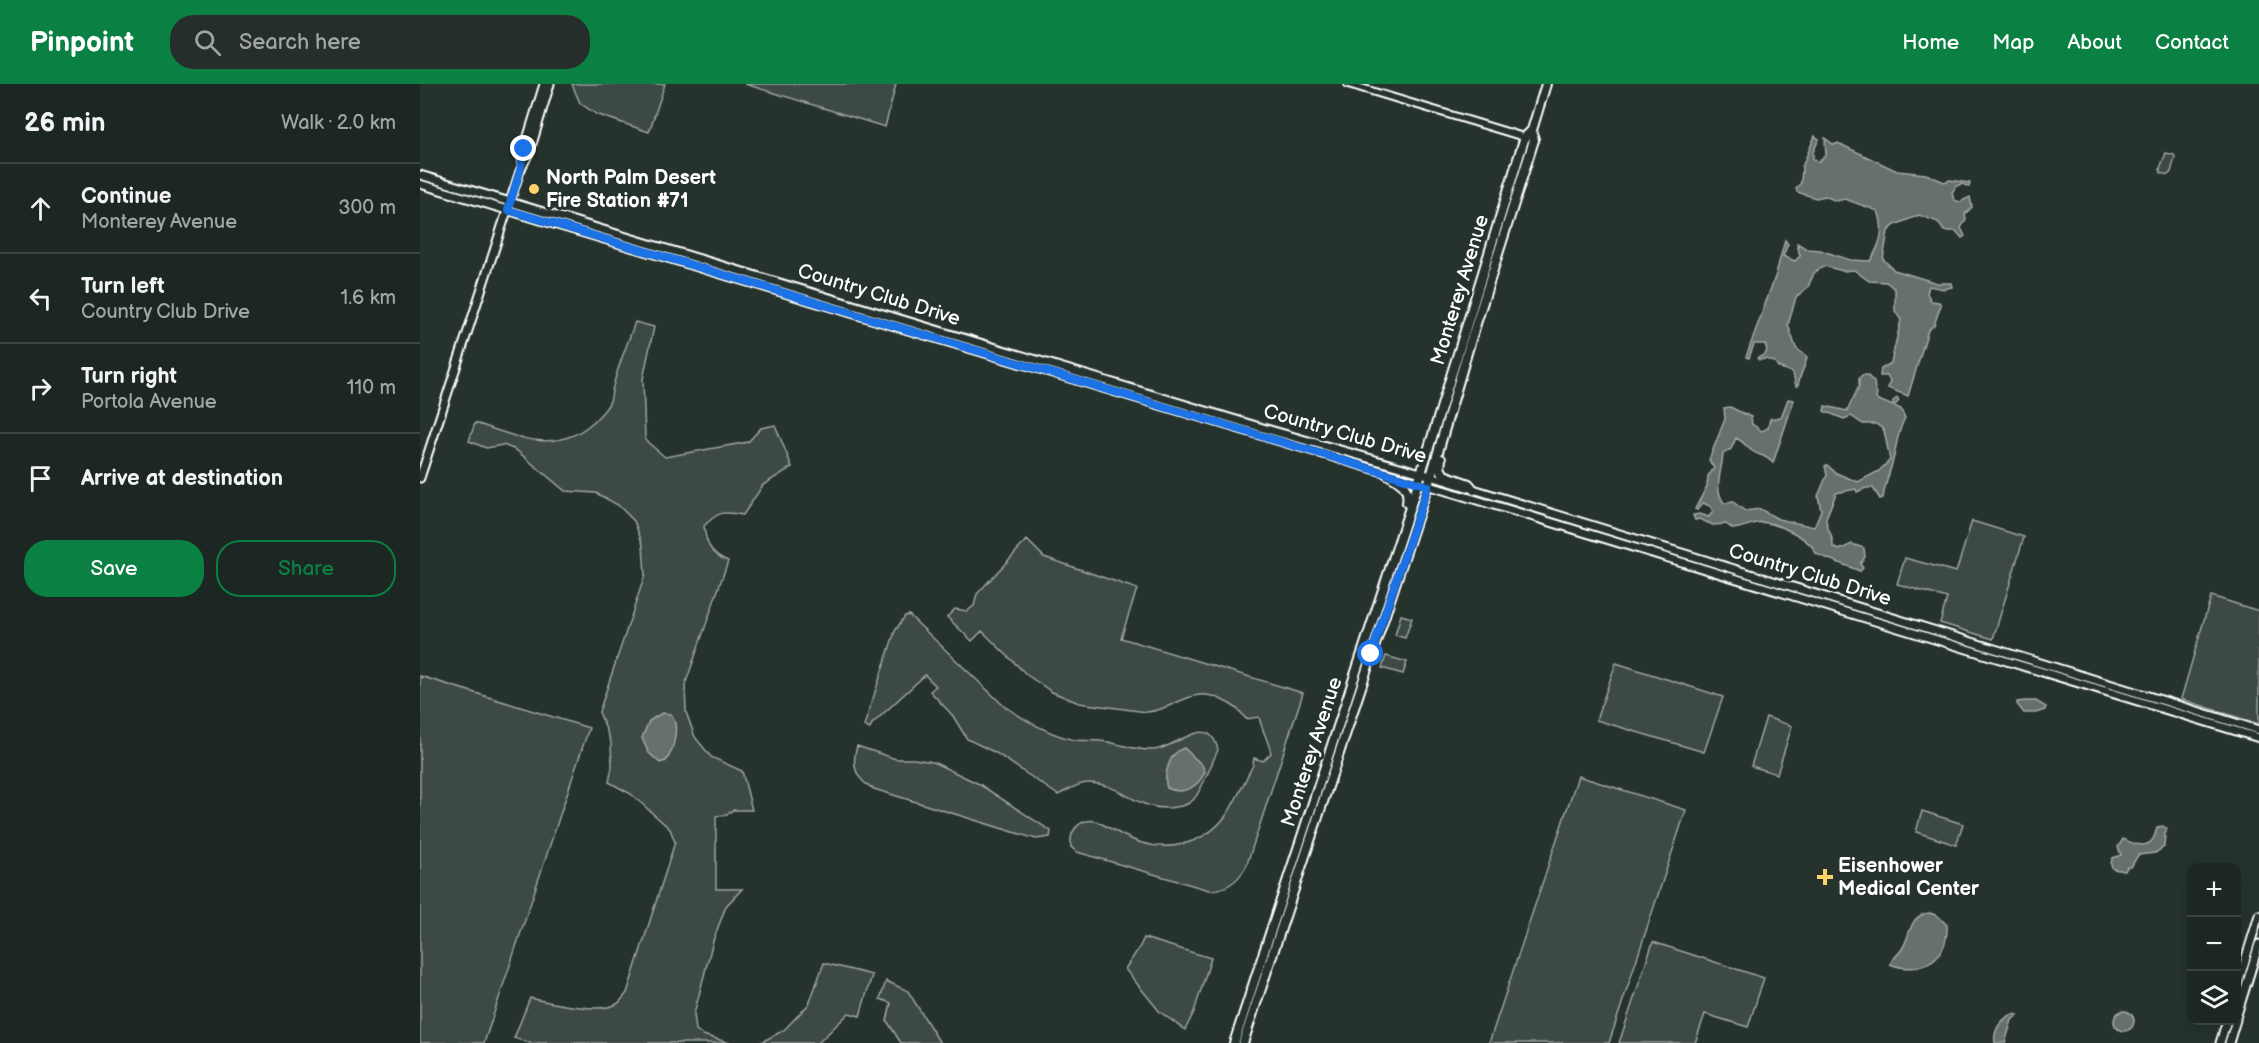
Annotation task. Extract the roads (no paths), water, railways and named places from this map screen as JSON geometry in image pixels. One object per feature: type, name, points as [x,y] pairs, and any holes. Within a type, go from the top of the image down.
[{"type":"main road","points":[[420,477],[509,206],[544,84]]},
{"type":"main road","points":[[520,171],[530,151],[550,84]]},
{"type":"main road","name":"Monterey Avenue","points":[[1242,1043],[1428,486],[1546,84]]},
{"type":"main road","name":"Monterey Avenue","points":[[1234,1043],[1530,138]]},
{"type":"main road","name":"Country Club Drive","points":[[420,175],[549,222],[2259,738]]},
{"type":"main road","name":"Country Club Drive","points":[[420,184],[572,221],[1421,473],[2259,730]]},
{"type":"main road","points":[[549,222],[552,219],[572,221]]},
{"type":"main road","points":[[1442,440],[1444,446],[1439,465],[1441,471],[1446,477],[1469,484],[1474,490]]},
{"type":"main road","points":[[1387,474],[1403,483],[1407,490],[1402,529]]},
{"type":"main road","points":[[1860,616],[1879,619],[1884,614]]},
{"type":"main road","points":[[1359,688],[1359,676],[1365,660],[1362,652]]},
{"type":"main road","points":[[2187,716],[2213,719],[2216,717]]},
{"type":"main road","points":[[1277,942],[1273,931],[1278,907]]},
{"type":"main road","points":[[2241,974],[2259,915]]},
{"type":"main road","points":[[2241,1003],[2259,944]]},
{"type":"main road","points":[[2220,1043],[2225,1025]]},
{"type":"main road","points":[[2229,1043],[2234,1025]]},
{"type":"street","points":[[1348,84],[1530,138]]},
{"type":"place","name":"North Palm Desert Fire Station #71","points":[[534,189]]},
{"type":"place","name":"Eisenhower Medical Center","points":[[1825,877]]}]
